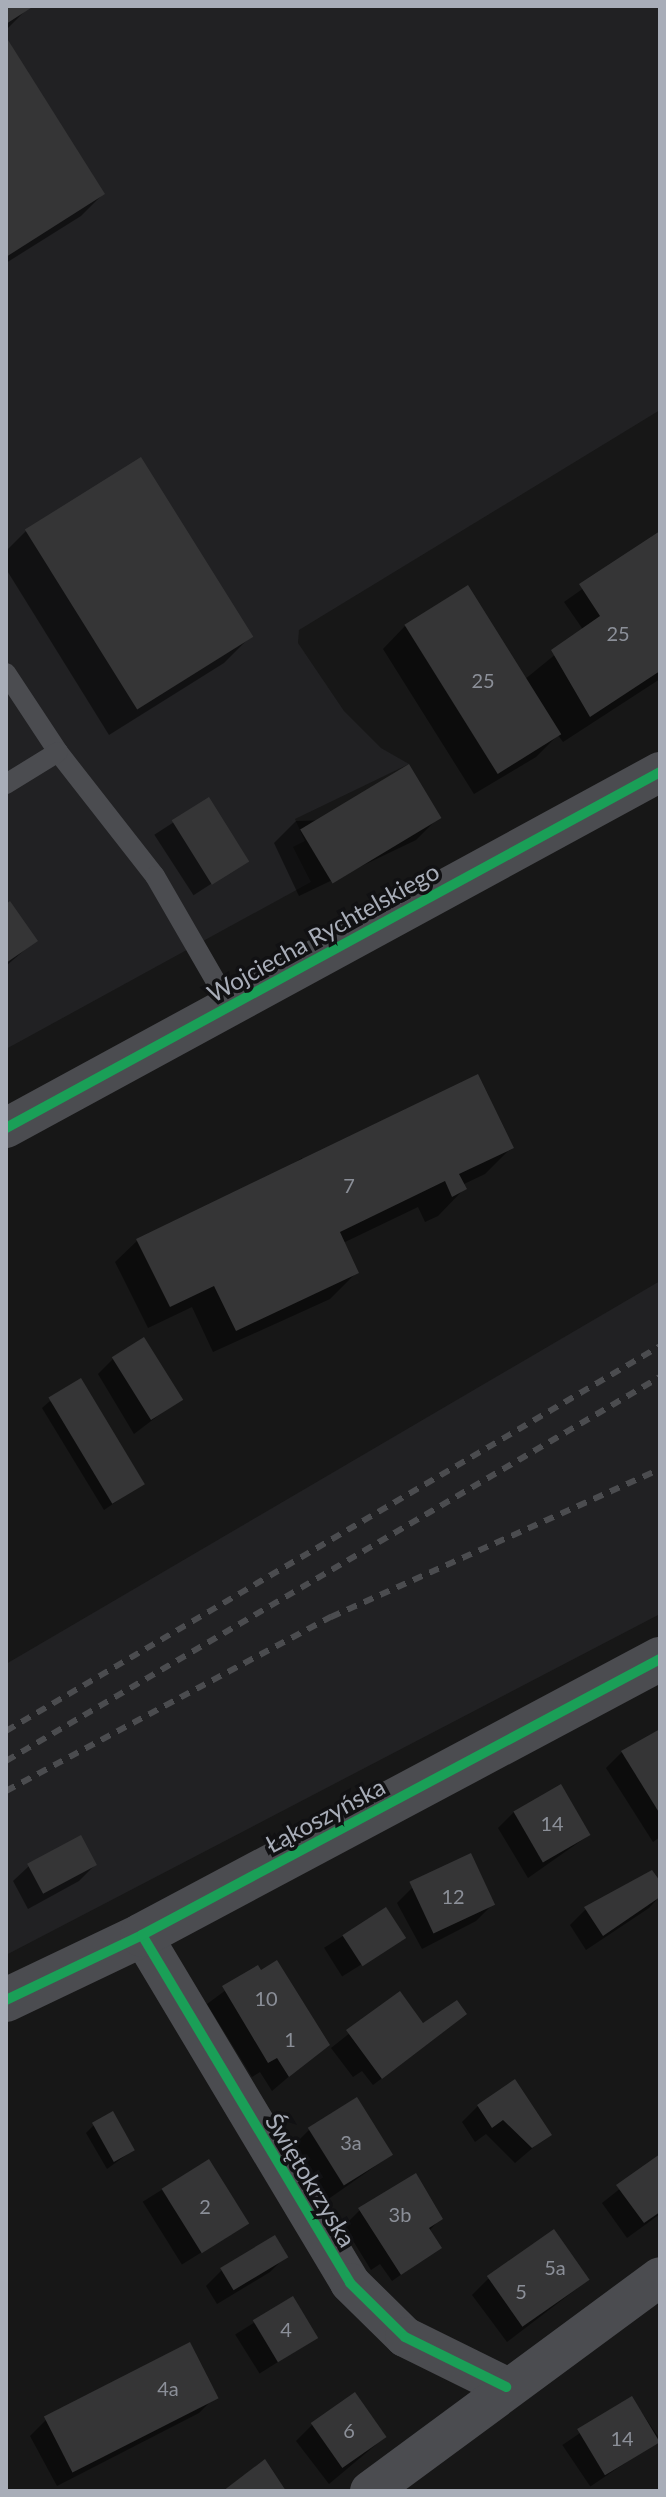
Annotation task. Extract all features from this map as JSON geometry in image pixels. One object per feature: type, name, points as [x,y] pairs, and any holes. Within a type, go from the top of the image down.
[{"type":"street","name":"Wojciecha Rychtelskiego","points":[[6,1128],[660,772]]},
{"type":"street","name":"Łąkoszyńska","points":[[6,2000],[142,1935],[660,1659]]},
{"type":"street","name":"Świętokrzyska","points":[[142,1935],[350,2283],[405,2337],[506,2387]]},
{"type":"street","points":[[370,2491],[506,2387],[660,2277]]},
{"type":"lane","points":[[6,673],[58,752],[155,876],[230,1006]]},
{"type":"lane","points":[[6,784],[58,752]]},
{"type":"shaded area","points":[[6,6],[660,6],[660,410],[299,630],[298,643],[344,711],[381,748],[409,764],[295,819],[305,841],[293,847],[311,882],[6,1049]]},
{"type":"shaded area","points":[[660,1281],[660,1614],[6,1955],[6,1664]]},
{"type":"building","points":[[6,6],[34,6],[6,24]]},
{"type":"building","points":[[8,40],[105,194],[6,257],[6,42]]},
{"type":"building","points":[[141,457],[253,637],[137,709],[25,530]]},
{"type":"building","points":[[660,531],[660,671],[590,717],[551,650],[600,616],[579,584]]},
{"type":"building","points":[[468,585],[561,734],[498,774],[404,625]]},
{"type":"building","points":[[409,764],[441,818],[333,883],[300,829]]},
{"type":"building","points":[[209,797],[249,861],[212,885],[172,820]]},
{"type":"building","points":[[10,901],[38,941],[6,963],[6,904]]},
{"type":"building","points":[[478,1074],[514,1148],[459,1174],[467,1189],[452,1197],[445,1181],[340,1232],[359,1273],[236,1331],[214,1286],[170,1307],[136,1239]]},
{"type":"building","points":[[144,1337],[183,1400],[151,1420],[112,1357]]},
{"type":"building","points":[[81,1378],[145,1484],[112,1504],[48,1398]]},
{"type":"building","points":[[660,1729],[660,1814],[621,1751]]},
{"type":"building","points":[[561,1784],[590,1835],[543,1863],[513,1812]]},
{"type":"building","points":[[81,1835],[97,1865],[43,1894],[27,1864]]},
{"type":"building","points":[[471,1853],[495,1905],[433,1933],[409,1882]]},
{"type":"building","points":[[652,1870],[660,1881],[660,1897],[603,1936],[584,1907]]},
{"type":"building","points":[[386,1907],[406,1938],[363,1966],[342,1935]]},
{"type":"building","points":[[277,1960],[330,2045],[289,2077],[277,2058],[268,2063],[222,1986],[258,1965],[261,1970]]},
{"type":"building","points":[[400,1991],[423,2023],[457,2000],[467,2014],[382,2079],[346,2030]]},
{"type":"building","points":[[515,2079],[552,2135],[532,2148],[503,2120],[492,2128],[477,2105]]},
{"type":"building","points":[[357,2097],[393,2155],[344,2185],[308,2128]]},
{"type":"building","points":[[113,2111],[135,2150],[114,2162],[92,2123]]},
{"type":"building","points":[[660,2154],[660,2212],[644,2223],[616,2185]]},
{"type":"building","points":[[209,2159],[249,2223],[202,2253],[162,2189]]},
{"type":"building","points":[[416,2173],[443,2219],[429,2228],[442,2248],[401,2275],[358,2208]]},
{"type":"building","points":[[554,2229],[590,2280],[522,2327],[487,2276]]},
{"type":"building","points":[[275,2235],[288,2257],[234,2290],[220,2268]]},
{"type":"building","points":[[293,2296],[318,2338],[278,2362],[253,2320]]},
{"type":"building","points":[[190,2342],[219,2398],[72,2473],[44,2416]]},
{"type":"building","points":[[355,2392],[387,2437],[342,2468],[311,2423]]},
{"type":"building","points":[[632,2396],[660,2442],[605,2475],[577,2429]]},
{"type":"building","points":[[265,2459],[286,2491],[223,2491]]},
{"type":"railway","points":[[6,1731],[660,1346]]},
{"type":"railway","points":[[6,1761],[660,1377]]},
{"type":"railway","points":[[6,1791],[331,1617],[660,1469]]},
{"type":"cycle path","points":[[6,1128],[660,772]]},
{"type":"cycle path","points":[[6,2000],[142,1935],[660,1659]]},
{"type":"cycle path","points":[[142,1935],[350,2283],[405,2337],[506,2387]]}]
